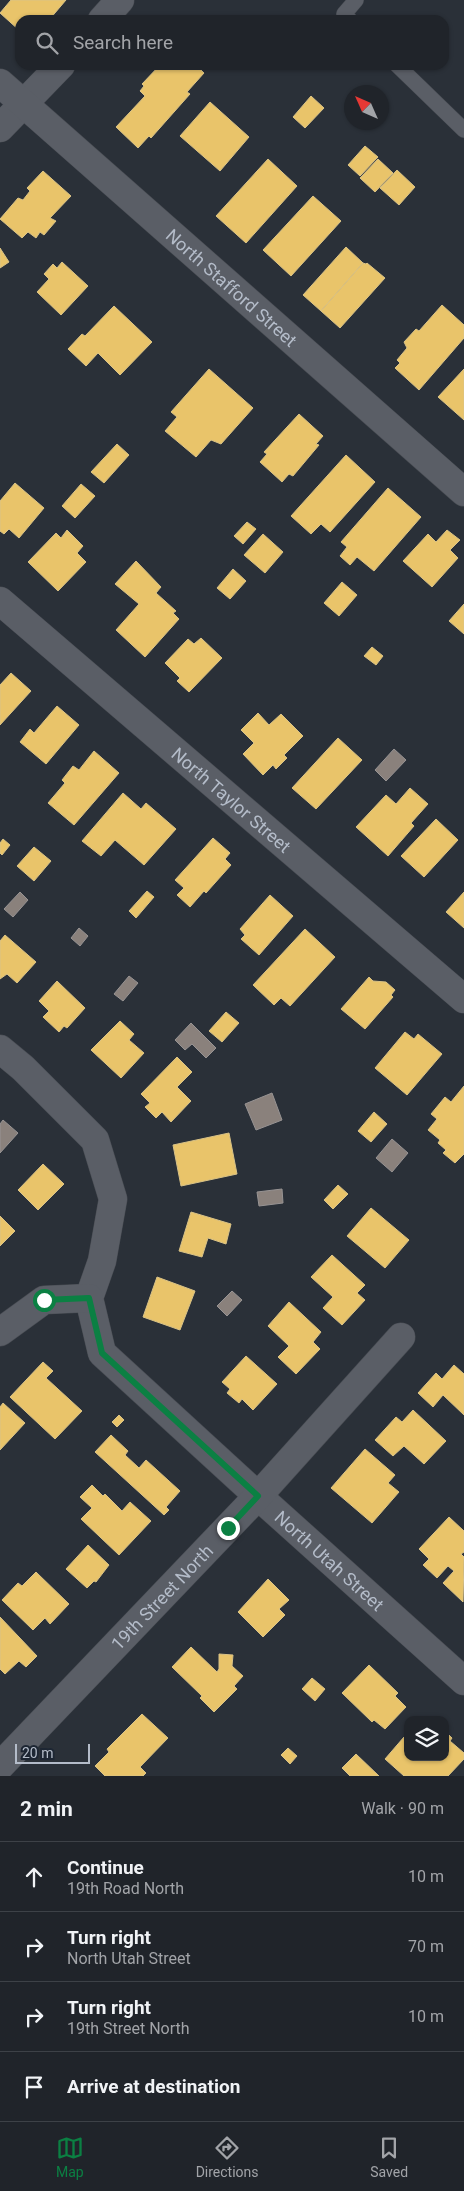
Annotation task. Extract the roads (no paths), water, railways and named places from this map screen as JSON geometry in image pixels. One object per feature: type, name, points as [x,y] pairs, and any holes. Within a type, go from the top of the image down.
[{"type":"street","points":[[106,15],[120,0]]},
{"type":"street","points":[[0,128],[55,70]]},
{"type":"street","name":"North Stafford Street","points":[[0,83],[464,492]]},
{"type":"street","name":"North Taylor Street","points":[[0,600],[464,999]]},
{"type":"street","points":[[0,1049],[23,1068],[95,1140],[113,1199],[102,1261],[89,1298],[44,1300],[0,1332]]},
{"type":"street","name":"North Utah Street","points":[[89,1298],[102,1353],[464,1681]]},
{"type":"street","name":"19th Street North","points":[[0,1766],[258,1496],[401,1337]]},
{"type":"lane","points":[[345,15],[356,0]]},
{"type":"lane","points":[[402,70],[464,130]]}]
